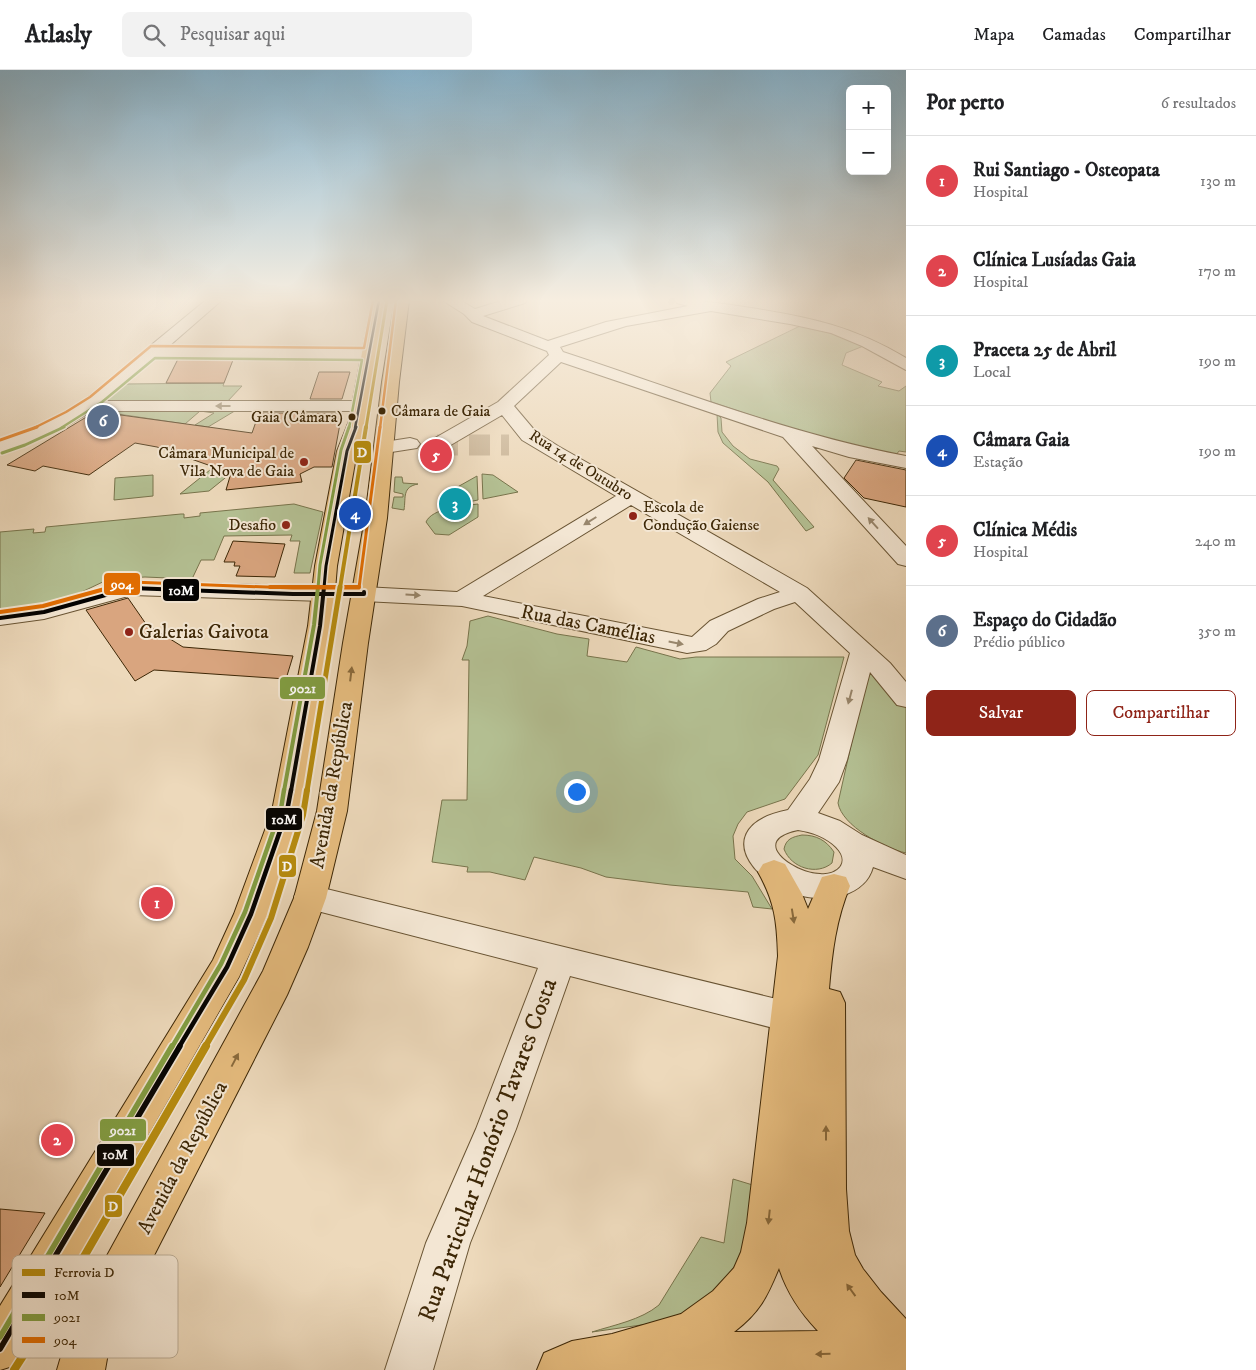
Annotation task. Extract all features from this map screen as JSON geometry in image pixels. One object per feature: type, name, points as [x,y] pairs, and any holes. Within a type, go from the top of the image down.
[{"type":"main road","name":"Avenida da República","points":[[56,1255],[227,967],[251,914],[287,811],[320,626],[326,566],[347,451],[358,421],[367,361]]},
{"type":"main road","name":"Avenida da República","points":[[131,1255],[283,967],[310,897],[329,824],[343,738],[356,633],[364,594],[385,447],[393,361]]},
{"type":"main road","points":[[347,451],[385,447]]},
{"type":"main road","points":[[323,594],[364,594]]},
{"type":"main road","points":[[561,1370],[572,1365],[612,1357],[693,1334],[729,1307],[750,1284],[762,1254],[768,1223],[795,956],[794,915],[788,894],[774,872]]},
{"type":"main road","points":[[836,892],[828,969],[826,1177],[828,1234],[834,1259],[847,1286],[869,1314],[906,1354]]},
{"type":"main road","points":[[836,892],[814,966],[794,1199],[796,1250],[803,1275],[819,1302],[843,1323],[906,1364]]},
{"type":"main road","name":"Avenida da República","points":[[0,1349],[12,1329]]},
{"type":"main road","points":[[612,1357],[849,1354],[875,1357],[906,1364]]},
{"type":"street","points":[[0,448],[53,426],[88,406],[143,361]]},
{"type":"street","points":[[442,442],[504,406],[552,363],[552,361]]},
{"type":"street","points":[[581,361],[789,433],[849,450],[906,462]]},
{"type":"street","points":[[88,406],[360,406]]},
{"type":"street","name":"Rua 14 de Outubro","points":[[504,406],[529,436],[540,443],[799,593],[863,650],[881,668],[906,699]]},
{"type":"street","points":[[789,433],[906,559]]},
{"type":"street","points":[[516,446],[540,443]]},
{"type":"street","points":[[385,447],[410,444]]},
{"type":"street","points":[[818,463],[830,456],[849,450]]},
{"type":"street","points":[[462,599],[621,501],[632,497]]},
{"type":"street","points":[[0,618],[44,612],[131,588],[323,594]]},
{"type":"street","name":"Rua das Camélias","points":[[364,594],[462,599],[687,645],[696,645],[707,639],[719,626],[766,604],[799,593]]},
{"type":"street","points":[[798,819],[824,782],[833,760],[863,650]]},
{"type":"street","points":[[906,867],[876,856],[850,842],[827,826],[798,819],[784,820],[772,824],[764,831],[760,840],[760,851],[765,862],[774,872],[802,886],[836,892],[879,872],[906,871]]},
{"type":"street","points":[[836,892],[856,869],[855,851],[850,842]]},
{"type":"street","name":"Rua Particular Honório Tavares Costa","points":[[310,897],[789,1017]]},
{"type":"street","name":"Rua Particular Honório Tavares Costa","points":[[409,1370],[448,1243],[496,1129],[558,960]]},
{"type":"green space","points":[[843,361],[842,365],[882,382],[878,386],[899,391],[906,386],[906,452],[899,451],[896,455],[820,438],[711,402],[710,393],[731,366],[726,362]]},
{"type":"green space","points":[[224,383],[223,386],[242,386],[226,403],[112,403],[106,398],[124,384]]},
{"type":"green space","points":[[111,409],[238,409],[208,427],[195,425],[214,413],[200,411],[185,424],[105,412]]},
{"type":"green space","points":[[717,414],[721,418],[722,432],[733,446],[750,459],[777,466],[779,469],[773,480],[814,527],[806,531],[768,482],[723,443],[718,432]]},
{"type":"green space","points":[[210,470],[230,474],[209,491],[180,494]]},
{"type":"green space","points":[[482,474],[493,475],[518,492],[483,499]]},
{"type":"green space","points":[[153,475],[153,496],[114,500],[115,478]]},
{"type":"green space","points":[[477,476],[478,500],[442,507],[445,494]]},
{"type":"green space","points":[[395,477],[402,477],[403,483],[418,484],[413,485],[407,490],[404,510],[392,508],[394,497],[403,497],[403,494],[394,492]]},
{"type":"green space","points":[[294,504],[323,512],[310,573],[294,573],[300,541],[290,541],[292,535],[224,536],[214,560],[201,560],[192,579],[145,577],[109,579],[67,599],[35,607],[0,611],[0,532],[34,529],[33,533],[45,532],[46,527],[181,514],[184,514],[184,518],[200,516],[200,513]]},
{"type":"green space","points":[[478,504],[478,517],[449,535],[435,534],[426,522],[429,517],[441,511]]},
{"type":"green space","points":[[488,616],[557,634],[589,639],[587,656],[627,662],[636,647],[680,659],[696,657],[844,657],[818,755],[785,799],[747,812],[738,824],[733,836],[735,859],[752,876],[772,909],[753,907],[748,892],[606,877],[581,868],[534,857],[525,880],[490,872],[467,872],[468,867],[432,862],[442,800],[467,800],[469,660],[462,660],[467,646],[470,621]]},
{"type":"green space","points":[[868,670],[877,670],[906,707],[906,853],[876,841],[855,828],[841,812],[838,803]]},
{"type":"green space","points":[[802,835],[816,837],[828,844],[834,852],[832,863],[826,867],[812,869],[805,868],[792,861],[784,849],[786,843],[790,839]]},
{"type":"green space","points":[[733,1179],[756,1186],[745,1251],[723,1283],[699,1306],[662,1322],[592,1332],[644,1315],[659,1305],[701,1237],[724,1243]]},
{"type":"building","points":[[177,361],[233,361],[224,383],[166,383]]},
{"type":"building","points":[[319,372],[350,372],[342,399],[310,399]]},
{"type":"building","points":[[93,413],[106,413],[252,433],[259,413],[342,413],[332,467],[314,467],[300,474],[302,482],[226,490],[231,473],[157,447],[135,443],[89,475],[43,466],[35,471],[7,465]]},
{"type":"building","points":[[856,460],[906,470],[906,507],[864,498],[844,478]]},
{"type":"building","points":[[233,541],[285,544],[275,577],[236,576],[240,566],[234,566],[235,562],[224,562]]},
{"type":"building","name":"Galerias Gaivota","points":[[128,598],[146,624],[183,647],[293,656],[286,679],[154,670],[135,681],[86,610]]},
{"type":"building","points":[[0,1209],[45,1213],[19,1255],[12,1255],[12,1267],[0,1287]]},
{"type":"tunnel","points":[[437,445],[509,445]]},
{"type":"rail line","name":"D","points":[[85,1255],[244,980],[271,918],[303,815],[377,361]]},
{"type":"rail line","name":"D","points":[[14,1370],[22,1358]]},
{"type":"transit line","name":"904","points":[[0,440],[27,431],[78,405],[101,388],[131,361]]},
{"type":"transit line","name":"9021","points":[[2,453],[47,436],[84,414],[102,402],[152,361]]},
{"type":"transit line","name":"9021","points":[[49,1255],[221,964],[245,912],[281,809],[314,625],[320,565],[341,450],[352,419],[362,361]]},
{"type":"transit line","name":"10M","points":[[56,1255],[227,967],[251,914],[287,811],[320,626],[326,566],[347,451],[358,421],[368,361]]},
{"type":"transit line","name":"904","points":[[0,612],[43,606],[131,582],[293,588],[359,588],[388,361]]},
{"type":"transit line","name":"10M","points":[[0,618],[44,612],[131,588],[293,594],[364,594],[364,592]]},
{"type":"transit line","name":"9021","points":[[0,1337],[12,1317]]},
{"type":"transit line","name":"10M","points":[[0,1349],[12,1329]]},
{"type":"place","name":"Câmara de Gaia","points":[[382,411]]},
{"type":"place","name":"Gaia (Câmara)","points":[[352,417]]},
{"type":"place","name":"Espaço do Cidadão","points":[[103,421]]},
{"type":"place","name":"Clínica Médis","points":[[436,455]]},
{"type":"place","name":"Câmara Municipal de Vila Nova de Gaia","points":[[304,462]]},
{"type":"place","name":"Praceta 25 de Abril","points":[[455,504]]},
{"type":"place","name":"Câmara Gaia","points":[[355,514]]},
{"type":"place","name":"Escola de Condução Gaiense","points":[[633,516]]},
{"type":"place","name":"Desafio","points":[[286,525]]},
{"type":"place","name":"Galerias Gaivota","points":[[129,632]]},
{"type":"place","name":"Rui Santiago - Osteopata","points":[[157,903]]},
{"type":"place","name":"Clínica Lusíadas Gaia","points":[[57,1140]]}]
